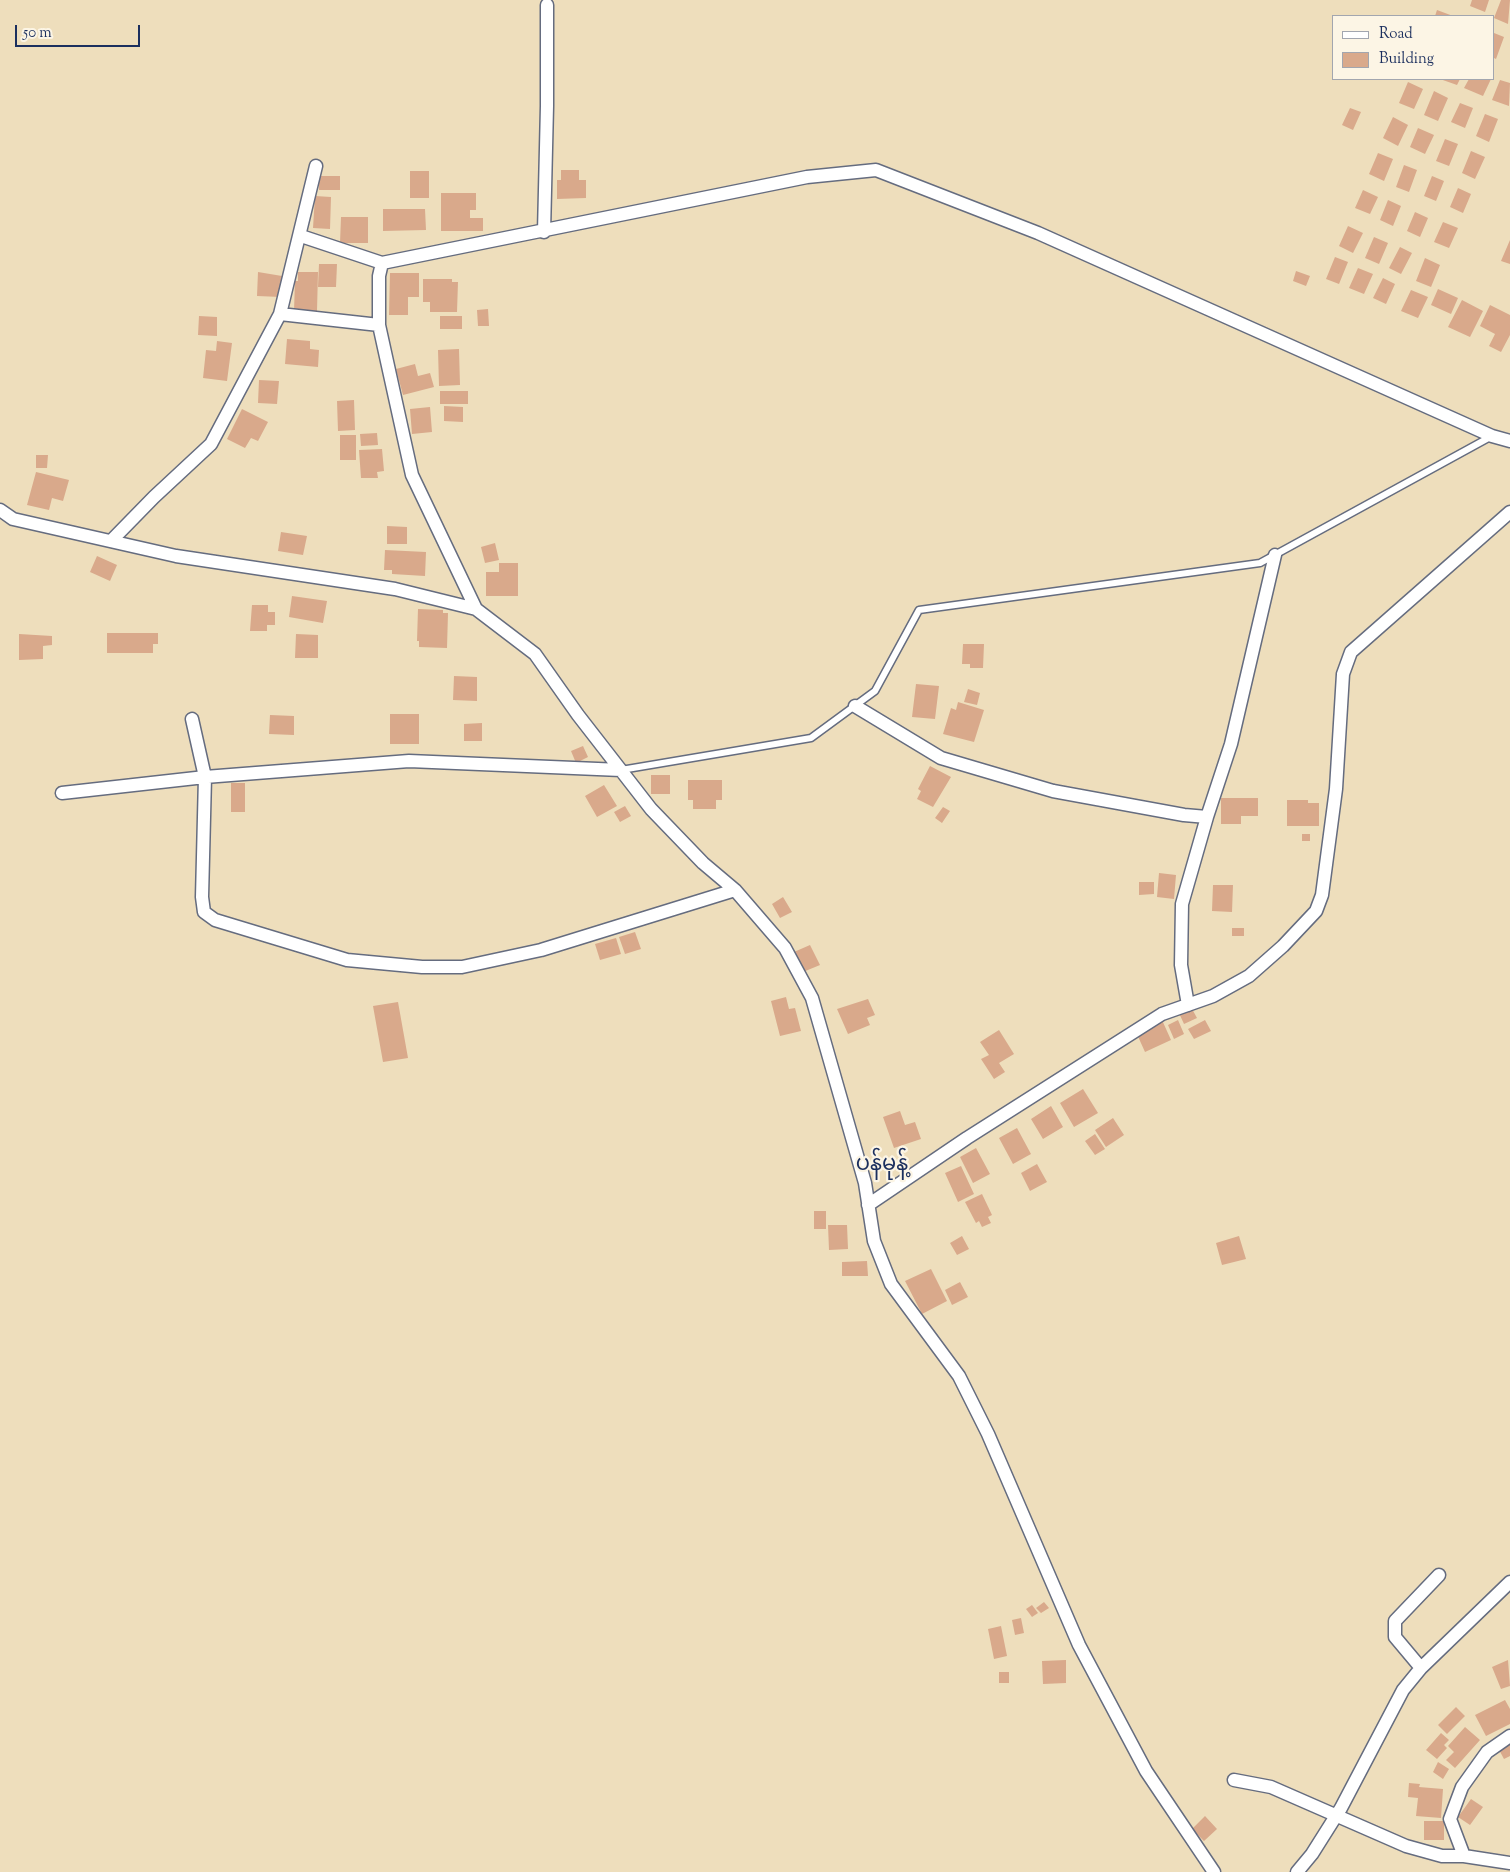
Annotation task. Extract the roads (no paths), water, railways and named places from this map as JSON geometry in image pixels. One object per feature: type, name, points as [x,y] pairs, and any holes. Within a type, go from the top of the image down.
[{"type":"street","points":[[544,232],[547,106],[546,5]]},
{"type":"street","points":[[110,541],[211,444],[280,314],[316,166]]},
{"type":"street","points":[[300,236],[382,263],[544,232],[807,177],[876,170],[1038,233],[1492,436],[1510,441]]},
{"type":"street","points":[[382,263],[379,276],[379,325],[412,475],[476,609]]},
{"type":"street","points":[[280,314],[379,325]]},
{"type":"street","points":[[0,510],[13,518],[176,556],[395,589],[476,609],[535,654],[578,715],[651,809],[703,863],[736,890],[785,948],[812,998],[836,1076],[865,1184],[874,1241],[890,1284],[959,1376],[988,1434],[1080,1645],[1146,1771],[1214,1872]]},
{"type":"street","points":[[868,1205],[1095,1055],[1162,1014],[1214,996],[1249,976],[1283,946],[1316,911],[1322,895],[1336,789],[1343,674],[1351,652],[1510,512]]},
{"type":"street","points":[[1188,1005],[1181,964],[1182,904],[1207,817],[1231,744],[1275,555]]},
{"type":"street","points":[[855,706],[940,758],[1052,791],[1184,815],[1207,817]]},
{"type":"street","points":[[192,720],[205,777],[202,897],[204,912],[215,920],[347,960],[422,967],[462,967],[541,950],[736,890]]},
{"type":"street","points":[[62,793],[205,777],[409,761],[621,770]]},
{"type":"street","points":[[1421,1668],[1395,1637],[1395,1622],[1439,1575]]},
{"type":"street","points":[[1297,1872],[1312,1854],[1337,1815],[1403,1690],[1421,1668],[1510,1582]]},
{"type":"street","points":[[1464,1856],[1450,1819],[1462,1786],[1487,1752],[1510,1736]]},
{"type":"street","points":[[1234,1780],[1271,1787],[1406,1846],[1442,1856],[1464,1856],[1510,1863]]},
{"type":"lane","points":[[621,770],[811,738],[875,691],[919,610],[1260,563],[1492,436]]},
{"type":"district","name":"ပန်မုန့်","points":[[882,1166]]}]
